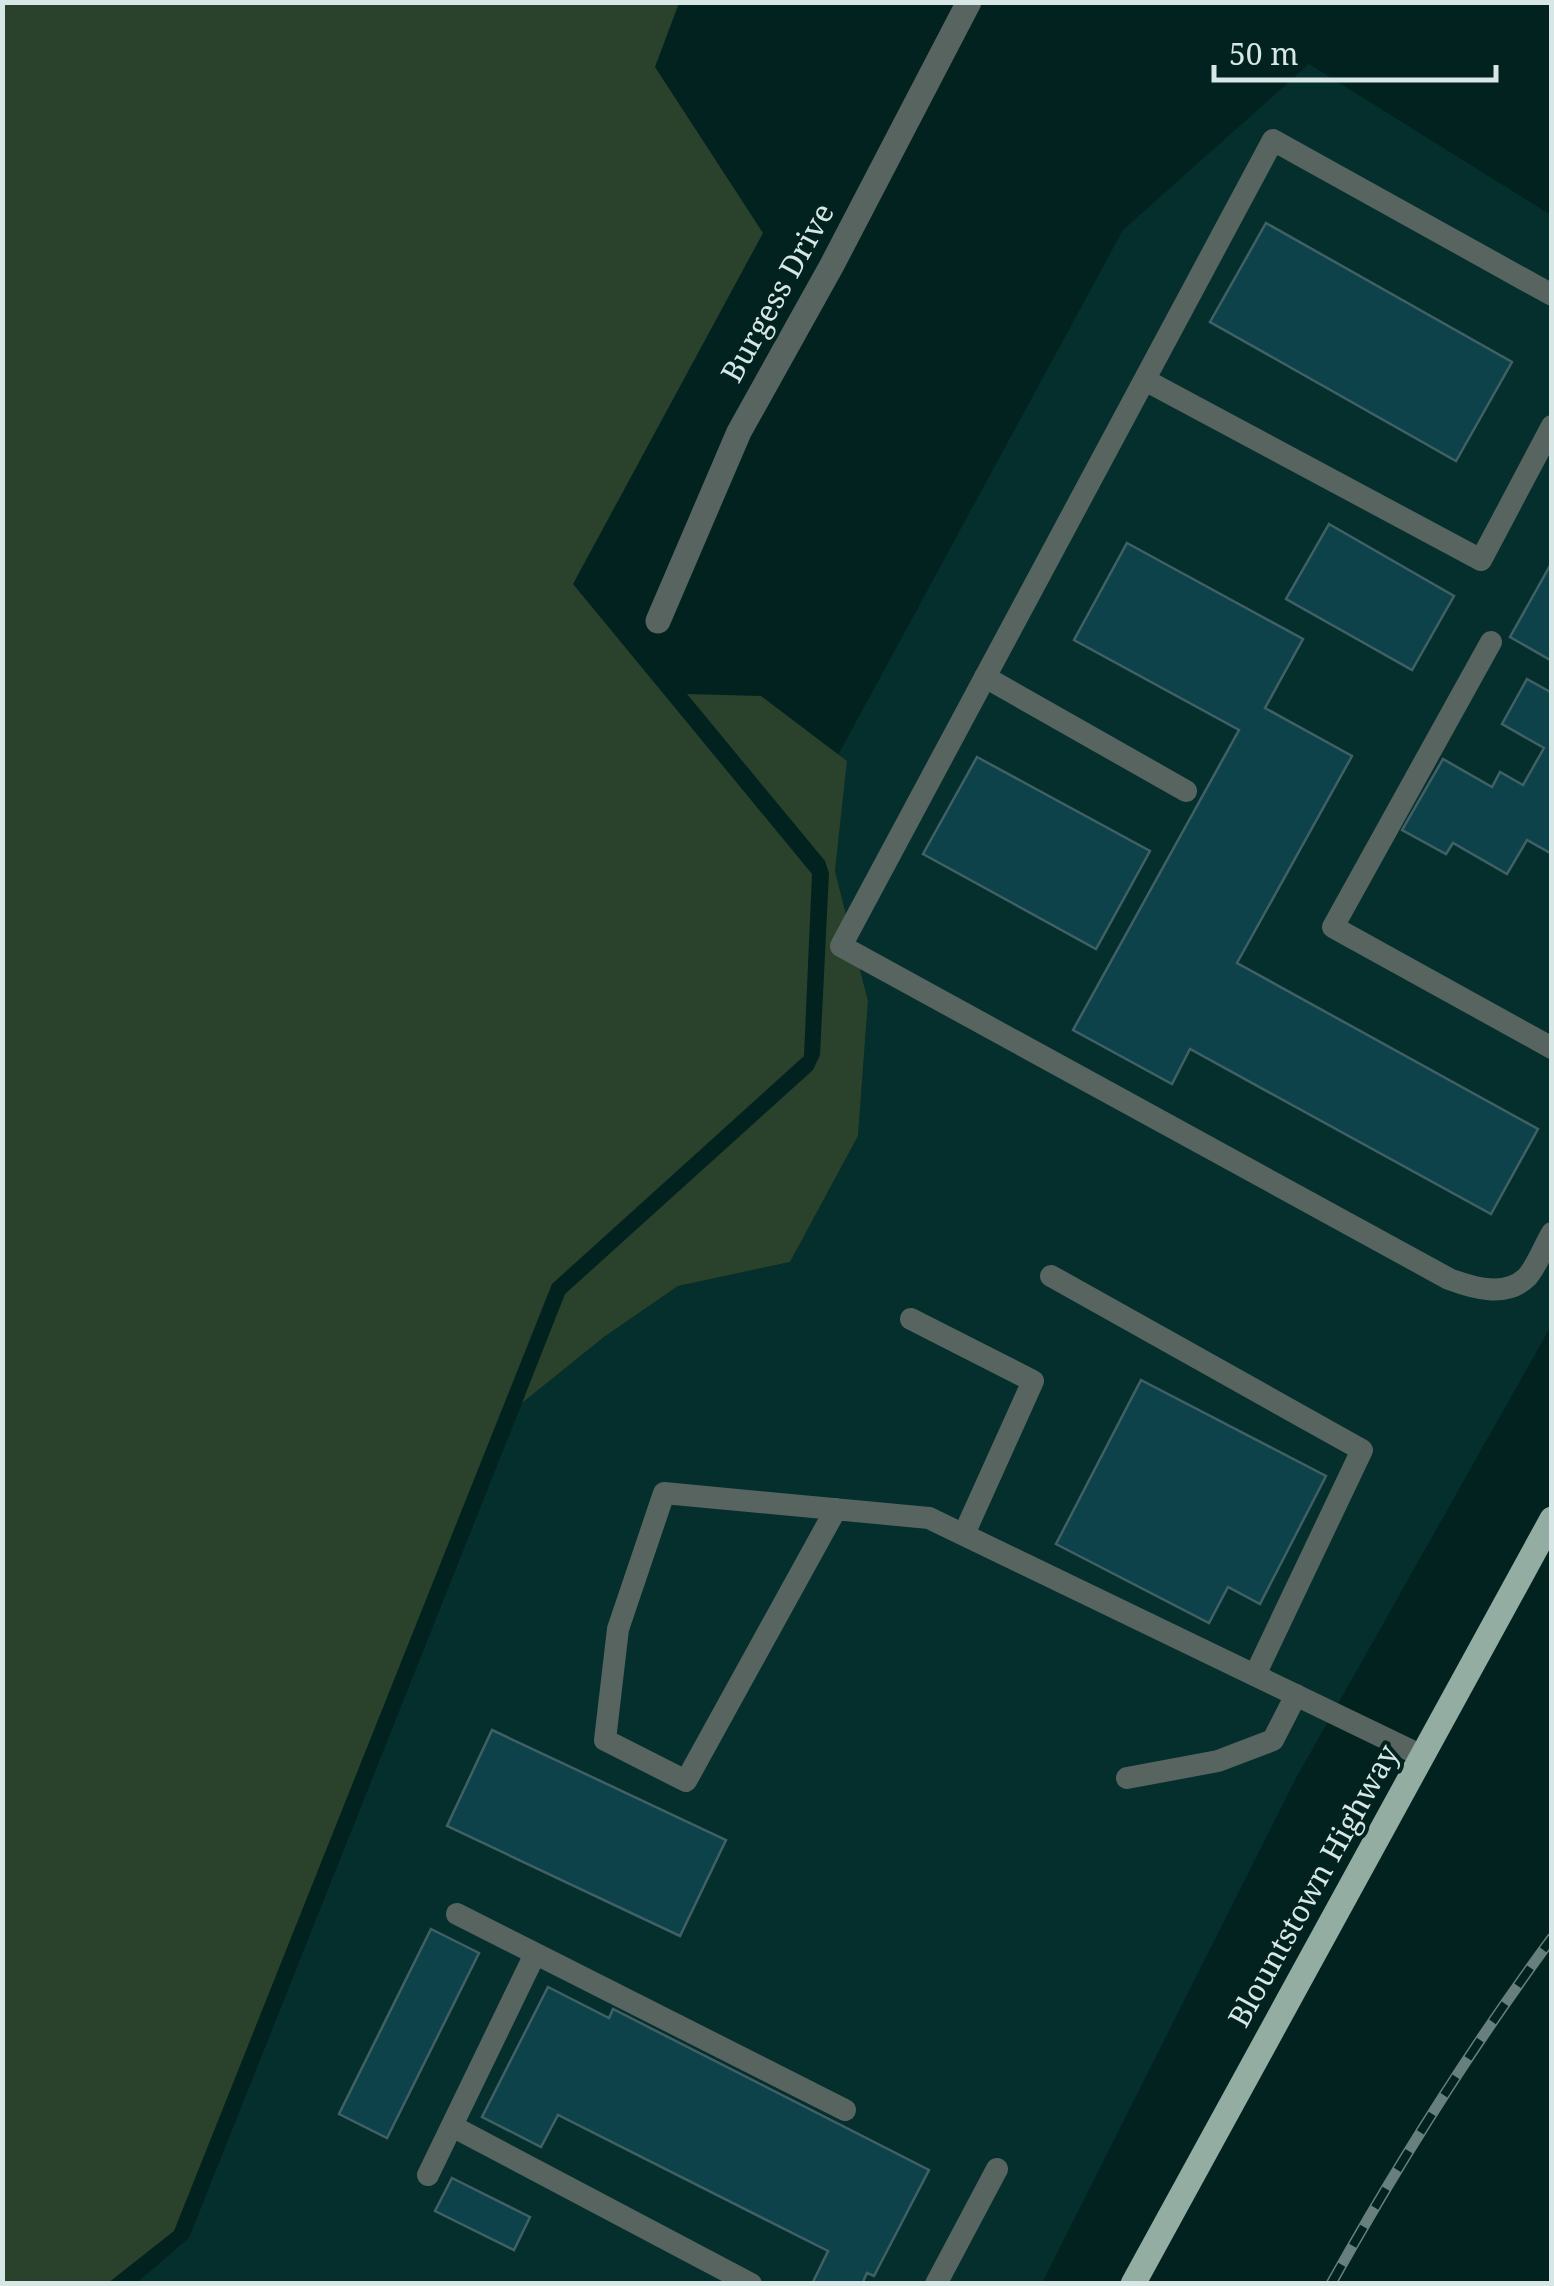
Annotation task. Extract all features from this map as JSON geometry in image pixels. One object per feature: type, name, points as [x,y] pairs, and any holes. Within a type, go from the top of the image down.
[{"type":"main road","name":"Blountstown Highway","points":[[1133,2284],[1552,1520]]},
{"type":"street","name":"Burgess Drive","points":[[658,621],[739,432],[832,265],[969,2]]},
{"type":"lane","points":[[1552,295],[1273,140],[841,946],[1449,1279],[1470,1287],[1502,1290],[1526,1278],[1552,1233]]},
{"type":"lane","points":[[1144,380],[1481,560],[1552,426]]},
{"type":"lane","points":[[1491,642],[1333,927],[1552,1048]]},
{"type":"lane","points":[[985,677],[1186,791]]},
{"type":"lane","points":[[1051,1276],[1362,1450],[1254,1674]]},
{"type":"lane","points":[[911,1319],[1033,1381],[964,1534]]},
{"type":"lane","points":[[836,1509],[686,1781],[605,1740],[618,1629],[664,1493],[836,1509],[929,1518],[1422,1756]]},
{"type":"lane","points":[[1127,1778],[1218,1760],[1273,1740],[1296,1695]]},
{"type":"lane","points":[[457,1914],[846,2110]]},
{"type":"lane","points":[[428,2175],[535,1954]]},
{"type":"lane","points":[[452,2126],[751,2284]]},
{"type":"lane","points":[[936,2284],[997,2168]]},
{"type":"shaded area","points":[[1309,64],[1551,215],[1551,1326],[1295,1780],[1042,2283],[135,2284],[189,2238],[522,1403],[604,1337],[678,1286],[790,1262],[858,1136],[868,1001],[835,871],[847,761],[838,755],[1123,230]]},
{"type":"green space","points":[[3,2],[679,3],[655,67],[763,233],[573,584],[812,874],[804,1056],[552,1284],[174,2231],[108,2283],[2,2283]]},
{"type":"green space","points":[[687,694],[761,696],[847,761],[835,871],[868,1001],[858,1136],[790,1262],[678,1286],[604,1337],[522,1403],[565,1294],[813,1070],[820,1055],[829,873],[825,861]]},
{"type":"building","points":[[1266,223],[1512,362],[1456,461],[1210,322]]},
{"type":"building","points":[[1329,524],[1454,596],[1412,670],[1286,599]]},
{"type":"building","points":[[1127,543],[1303,639],[1265,708],[1352,756],[1237,963],[1538,1129],[1491,1214],[1190,1049],[1172,1084],[1073,1030],[1239,730],[1074,640]]},
{"type":"building","points":[[1552,562],[1552,661],[1510,637]]},
{"type":"building","points":[[1527,679],[1552,693],[1552,854],[1527,840],[1507,874],[1453,843],[1446,854],[1402,830],[1443,759],[1492,787],[1500,772],[1523,785],[1544,748],[1502,724]]},
{"type":"building","points":[[977,757],[1150,851],[1096,949],[923,854]]},
{"type":"building","points":[[1141,1380],[1326,1476],[1260,1604],[1228,1587],[1209,1623],[1056,1544]]},
{"type":"building","points":[[492,1730],[726,1840],[680,1936],[447,1826]]},
{"type":"building","points":[[431,1929],[479,1953],[387,2138],[339,2114]]},
{"type":"building","points":[[548,1987],[609,2018],[613,2009],[929,2170],[874,2276],[867,2273],[862,2284],[812,2284],[828,2251],[558,2115],[541,2147],[482,2117]]},
{"type":"building","points":[[452,2178],[530,2217],[514,2250],[435,2211]]},
{"type":"railway","points":[[1331,2284],[1436,2107],[1552,1938]]}]
